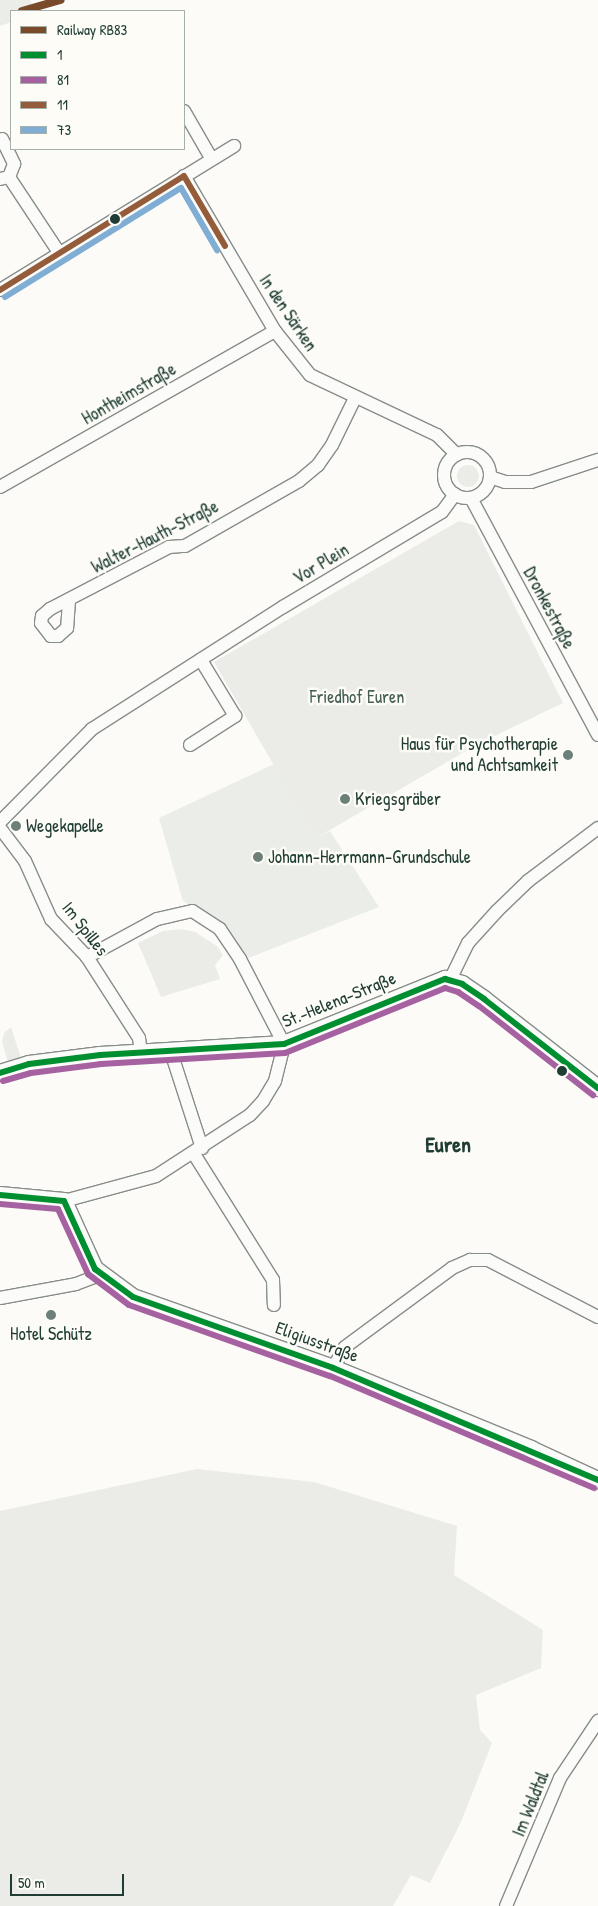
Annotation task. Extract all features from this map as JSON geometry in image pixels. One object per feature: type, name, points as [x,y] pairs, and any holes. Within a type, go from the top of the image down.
[{"type":"street","points":[[185,113],[211,158]]},
{"type":"street","points":[[1,139],[14,164],[4,178],[60,254]]},
{"type":"street","points":[[0,290],[211,158],[234,146]]},
{"type":"street","name":"In den Särken","points":[[184,176],[275,331],[310,375],[436,435],[457,455]]},
{"type":"street","name":"Hontheimstraße","points":[[0,487],[275,331]]},
{"type":"street","name":"Walter-Hauth-Straße","points":[[70,601],[169,547],[185,546],[299,480],[318,465],[332,445],[355,398]]},
{"type":"street","points":[[457,455],[477,455],[487,464],[490,476],[486,488],[471,498],[455,494],[446,484],[445,470],[457,455]]},
{"type":"street","points":[[490,476],[505,482],[531,482],[598,460]]},
{"type":"street","name":"Vor Plein","points":[[0,822],[92,729],[442,512],[455,494]]},
{"type":"street","name":"Dronkestraße","points":[[471,498],[598,735]]},
{"type":"street","points":[[190,745],[235,716],[201,660]]},
{"type":"street","name":"Im Spilles","points":[[0,828],[25,861],[51,919],[87,957],[139,1038],[141,1052]]},
{"type":"street","points":[[598,828],[528,880],[468,943],[443,981],[484,999],[598,1088]]},
{"type":"street","points":[[0,1195],[64,1201],[156,1176],[198,1151],[250,1115],[263,1101],[275,1081],[284,1044],[240,959],[220,929],[192,911],[157,919],[87,957]]},
{"type":"street","name":"St.-Helena-Straße","points":[[0,1073],[30,1064],[141,1052],[171,1052],[284,1044],[443,981]]},
{"type":"street","points":[[171,1052],[198,1151],[273,1280],[274,1305]]},
{"type":"street","points":[[0,1298],[76,1284],[100,1275],[64,1201]]},
{"type":"street","points":[[333,1368],[344,1347],[452,1268],[470,1260],[488,1260],[598,1316]]},
{"type":"street","name":"Eligiusstraße","points":[[100,1275],[133,1297],[166,1311],[333,1368],[531,1449],[598,1480]]},
{"type":"street","name":"Im Waldtal","points":[[506,1906],[560,1778],[598,1721]]},
{"type":"shaded area","points":[[0,0],[30,0],[35,10],[10,10],[10,22],[0,26]]},
{"type":"shaded area","name":"Johann-Herrmann-Grundschule","points":[[274,764],[316,838],[330,831],[379,907],[248,958],[225,925],[183,901],[159,818]]},
{"type":"green space","points":[[468,465],[476,468],[479,476],[476,484],[468,487],[460,484],[457,476],[460,468]]},
{"type":"green space","name":"Friedhof Euren","points":[[459,521],[474,525],[563,703],[478,744],[316,838],[214,662]]},
{"type":"green space","points":[[182,929],[195,932],[217,946],[223,955],[215,965],[220,979],[161,997],[138,943],[163,931]]},
{"type":"green space","points":[[11,1027],[21,1058],[8,1062],[2,1042],[4,1033]]},
{"type":"green space","points":[[197,1469],[314,1482],[457,1526],[454,1575],[543,1630],[541,1668],[476,1695],[480,1730],[492,1743],[461,1822],[430,1883],[411,1875],[393,1906],[0,1906],[0,1511]]},
{"type":"rail line","name":"RB83","points":[[25,10],[60,0]]},
{"type":"transit line","name":"11","points":[[0,290],[184,176],[225,246]]},
{"type":"transit line","name":"73","points":[[5,297],[181,188],[217,250]]},
{"type":"transit line","name":"1","points":[[0,1073],[29,1064],[100,1055],[284,1044],[445,979],[462,984],[484,999],[598,1088]]},
{"type":"transit line","name":"81","points":[[3,1081],[31,1073],[101,1064],[285,1053],[445,988],[458,992],[479,1006],[593,1095]]},
{"type":"transit line","name":"1","points":[[0,1195],[64,1201],[95,1269],[133,1297],[333,1368],[598,1480]]},
{"type":"transit line","name":"81","points":[[0,1204],[58,1209],[88,1274],[129,1305],[330,1376],[594,1488]]},
{"type":"place","name":"Haus für Psychotherapie und Achtsamkeit","points":[[568,755]]},
{"type":"place","name":"Kriegsgräber","points":[[345,799]]},
{"type":"place","name":"Wegekapelle","points":[[16,826]]},
{"type":"place","name":"Johann-Herrmann-Grundschule","points":[[258,857]]},
{"type":"place","name":"Hotel Schütz","points":[[51,1315]]},
{"type":"district","name":"Euren","points":[[448,1145]]}]
